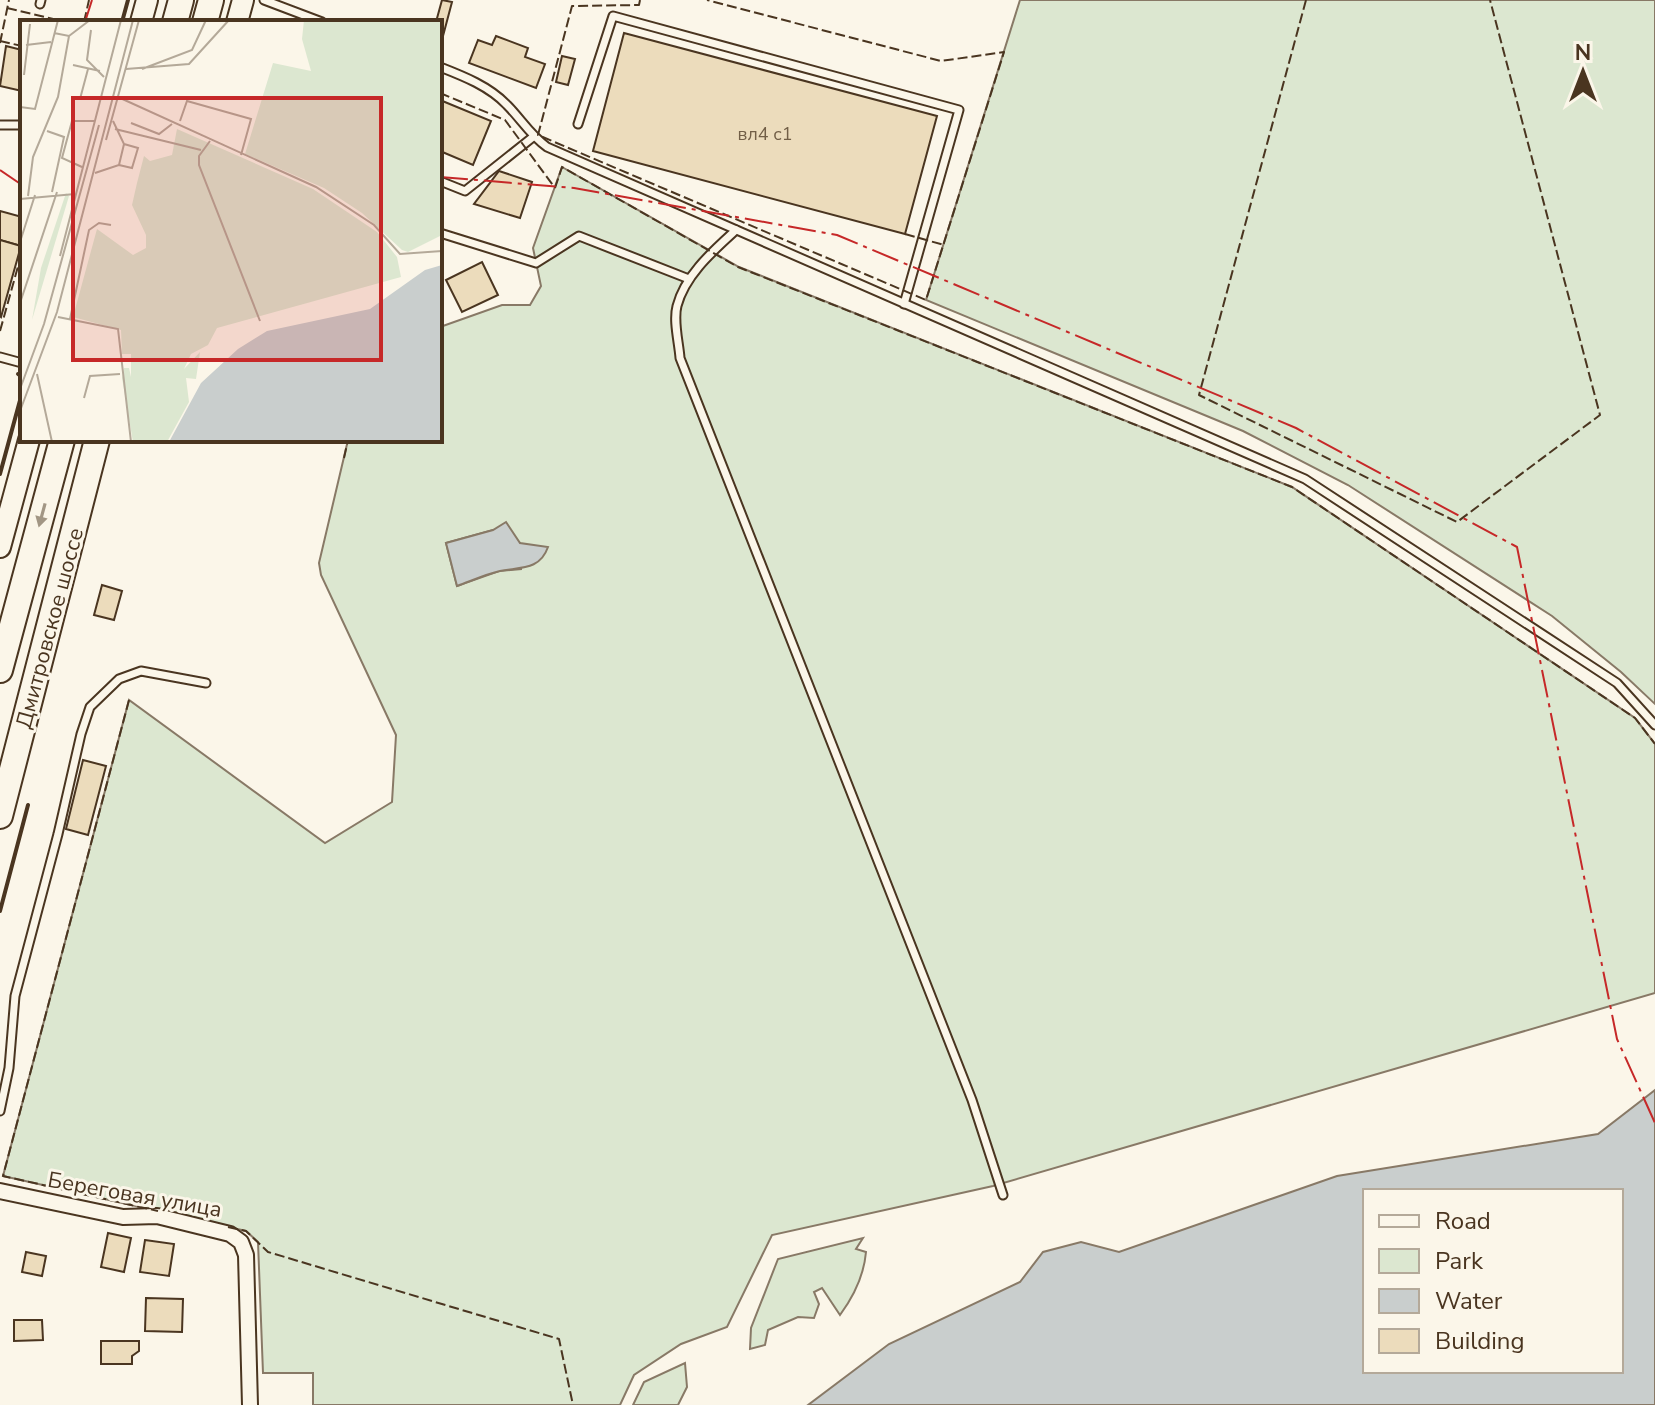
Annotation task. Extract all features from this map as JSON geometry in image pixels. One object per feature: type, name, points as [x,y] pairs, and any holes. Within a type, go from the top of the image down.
[{"type":"highway","points":[[176,20],[181,0]]},
{"type":"highway","points":[[206,20],[211,0]]},
{"type":"highway","name":"Дмитровское шоссе","points":[[0,670],[61,442]]},
{"type":"highway","name":"Дмитровское шоссе","points":[[0,816],[96,442]]},
{"type":"main road","points":[[142,20],[147,0]]},
{"type":"main road","points":[[238,20],[243,0]]},
{"type":"main road","points":[[0,547],[5,510],[28,442]]},
{"type":"main road","points":[[73,535],[107,442]]},
{"type":"street","name":"Береговая улица","points":[[0,1191],[123,1217],[157,1216],[230,1234],[241,1242],[246,1255],[250,1405]]},
{"type":"lane","points":[[264,0],[317,20]]},
{"type":"lane","points":[[578,124],[613,16],[959,110],[904,304]]},
{"type":"lane","points":[[442,68],[472,80],[506,103],[533,137],[547,147],[1305,479],[1617,683],[1655,725]]},
{"type":"lane","points":[[442,182],[465,191],[533,137]]},
{"type":"lane","points":[[736,230],[712,251],[689,279],[676,308],[680,358],[972,1100],[1003,1195]]},
{"type":"lane","points":[[442,234],[536,263],[579,236],[689,279]]},
{"type":"lane","points":[[0,357],[20,362]]},
{"type":"lane","points":[[0,1111],[9,1068],[15,996],[90,707],[119,679],[141,671],[206,683]]},
{"type":"green space","points":[[1020,0],[1655,0],[1655,704],[1552,616],[1348,485],[1243,431],[926,300]]},
{"type":"green space","points":[[562,167],[739,267],[1292,487],[1635,718],[1655,744],[1655,993],[993,1186],[772,1235],[727,1327],[681,1344],[634,1375],[620,1405],[313,1405],[313,1373],[263,1373],[258,1242],[246,1231],[3,1176],[129,700],[325,843],[392,802],[396,735],[321,575],[319,563],[348,442],[442,442],[442,326],[502,305],[530,305],[541,286],[533,248]],"holes":[[[493,530],[520,543],[521,569],[499,571],[457,586],[446,543]]]},
{"type":"green space","points":[[863,1238],[856,1249],[866,1252],[861,1277],[840,1315],[822,1288],[814,1292],[819,1304],[814,1318],[798,1317],[768,1330],[765,1345],[750,1349],[751,1328],[778,1259]]},
{"type":"green space","points":[[685,1363],[687,1387],[678,1405],[633,1405],[644,1382]]},
{"type":"water","points":[[506,522],[520,543],[548,547],[545,554],[535,564],[495,572],[457,586],[446,543],[493,530]]},
{"type":"water","points":[[1655,1090],[1655,1405],[808,1405],[889,1344],[1020,1282],[1043,1252],[1081,1242],[1119,1252],[1337,1176],[1598,1134]]},
{"type":"building","points":[[442,0],[452,2],[443,36],[442,20],[437,20]]},
{"type":"building","points":[[624,33],[937,116],[905,234],[593,151]]},
{"type":"building","points":[[496,36],[528,48],[525,57],[545,64],[536,88],[469,63],[478,40],[492,45]]},
{"type":"building","points":[[6,46],[20,50],[20,91],[0,86]]},
{"type":"building","points":[[562,56],[575,59],[568,85],[556,82]]},
{"type":"building","points":[[442,101],[491,121],[473,165],[442,152]]},
{"type":"building","points":[[499,171],[532,182],[520,218],[474,204]]},
{"type":"building","points":[[0,211],[20,216],[20,246],[0,240]]},
{"type":"building","points":[[0,240],[20,246],[20,250],[0,316]]},
{"type":"building","points":[[482,262],[498,295],[462,312],[446,280]]},
{"type":"building","points":[[102,585],[122,591],[114,620],[94,615]]},
{"type":"building","points":[[83,760],[106,766],[88,835],[66,829]]},
{"type":"building","points":[[108,1233],[131,1238],[124,1272],[101,1267]]},
{"type":"building","points":[[145,1240],[174,1244],[169,1276],[140,1272]]},
{"type":"building","points":[[26,1252],[46,1256],[42,1276],[22,1272]]},
{"type":"building","points":[[146,1298],[183,1299],[182,1332],[145,1331]]},
{"type":"building","points":[[14,1320],[42,1320],[43,1340],[14,1341]]},
{"type":"building","points":[[101,1341],[139,1341],[139,1351],[132,1356],[132,1364],[101,1364]]},
{"type":"fence","points":[[0,43],[9,0]]},
{"type":"fence","points":[[84,20],[89,0]]},
{"type":"fence","points":[[640,0],[639,5],[572,6],[538,135],[926,300],[1004,52],[941,61],[707,0]]},
{"type":"fence","points":[[1306,0],[1199,395],[1457,522],[1600,415],[1490,0]]},
{"type":"fence","points":[[7,8],[58,20]]},
{"type":"fence","points":[[0,41],[20,46]]},
{"type":"fence","points":[[442,94],[505,120],[555,188]]},
{"type":"fence","points":[[555,188],[562,167],[738,267],[1292,487],[1635,718],[1655,744]]},
{"type":"fence","points":[[905,234],[944,245]]},
{"type":"fence","points":[[0,331],[20,259]]},
{"type":"fence","points":[[344,458],[348,442]]},
{"type":"fence","points":[[129,700],[3,1176],[158,1211]]},
{"type":"fence","points":[[228,1227],[246,1231],[268,1252],[559,1339],[573,1405]]},
{"type":"wall","points":[[123,20],[128,0]]},
{"type":"wall","points":[[0,474],[20,400]]},
{"type":"wall","points":[[0,911],[28,805]]},
{"type":"power","points":[[86,20],[92,0]]},
{"type":"power","points":[[0,170],[20,184]]},
{"type":"power","points":[[442,177],[574,188],[837,235],[1296,428],[1517,547],[1617,1039],[1655,1123]]}]
